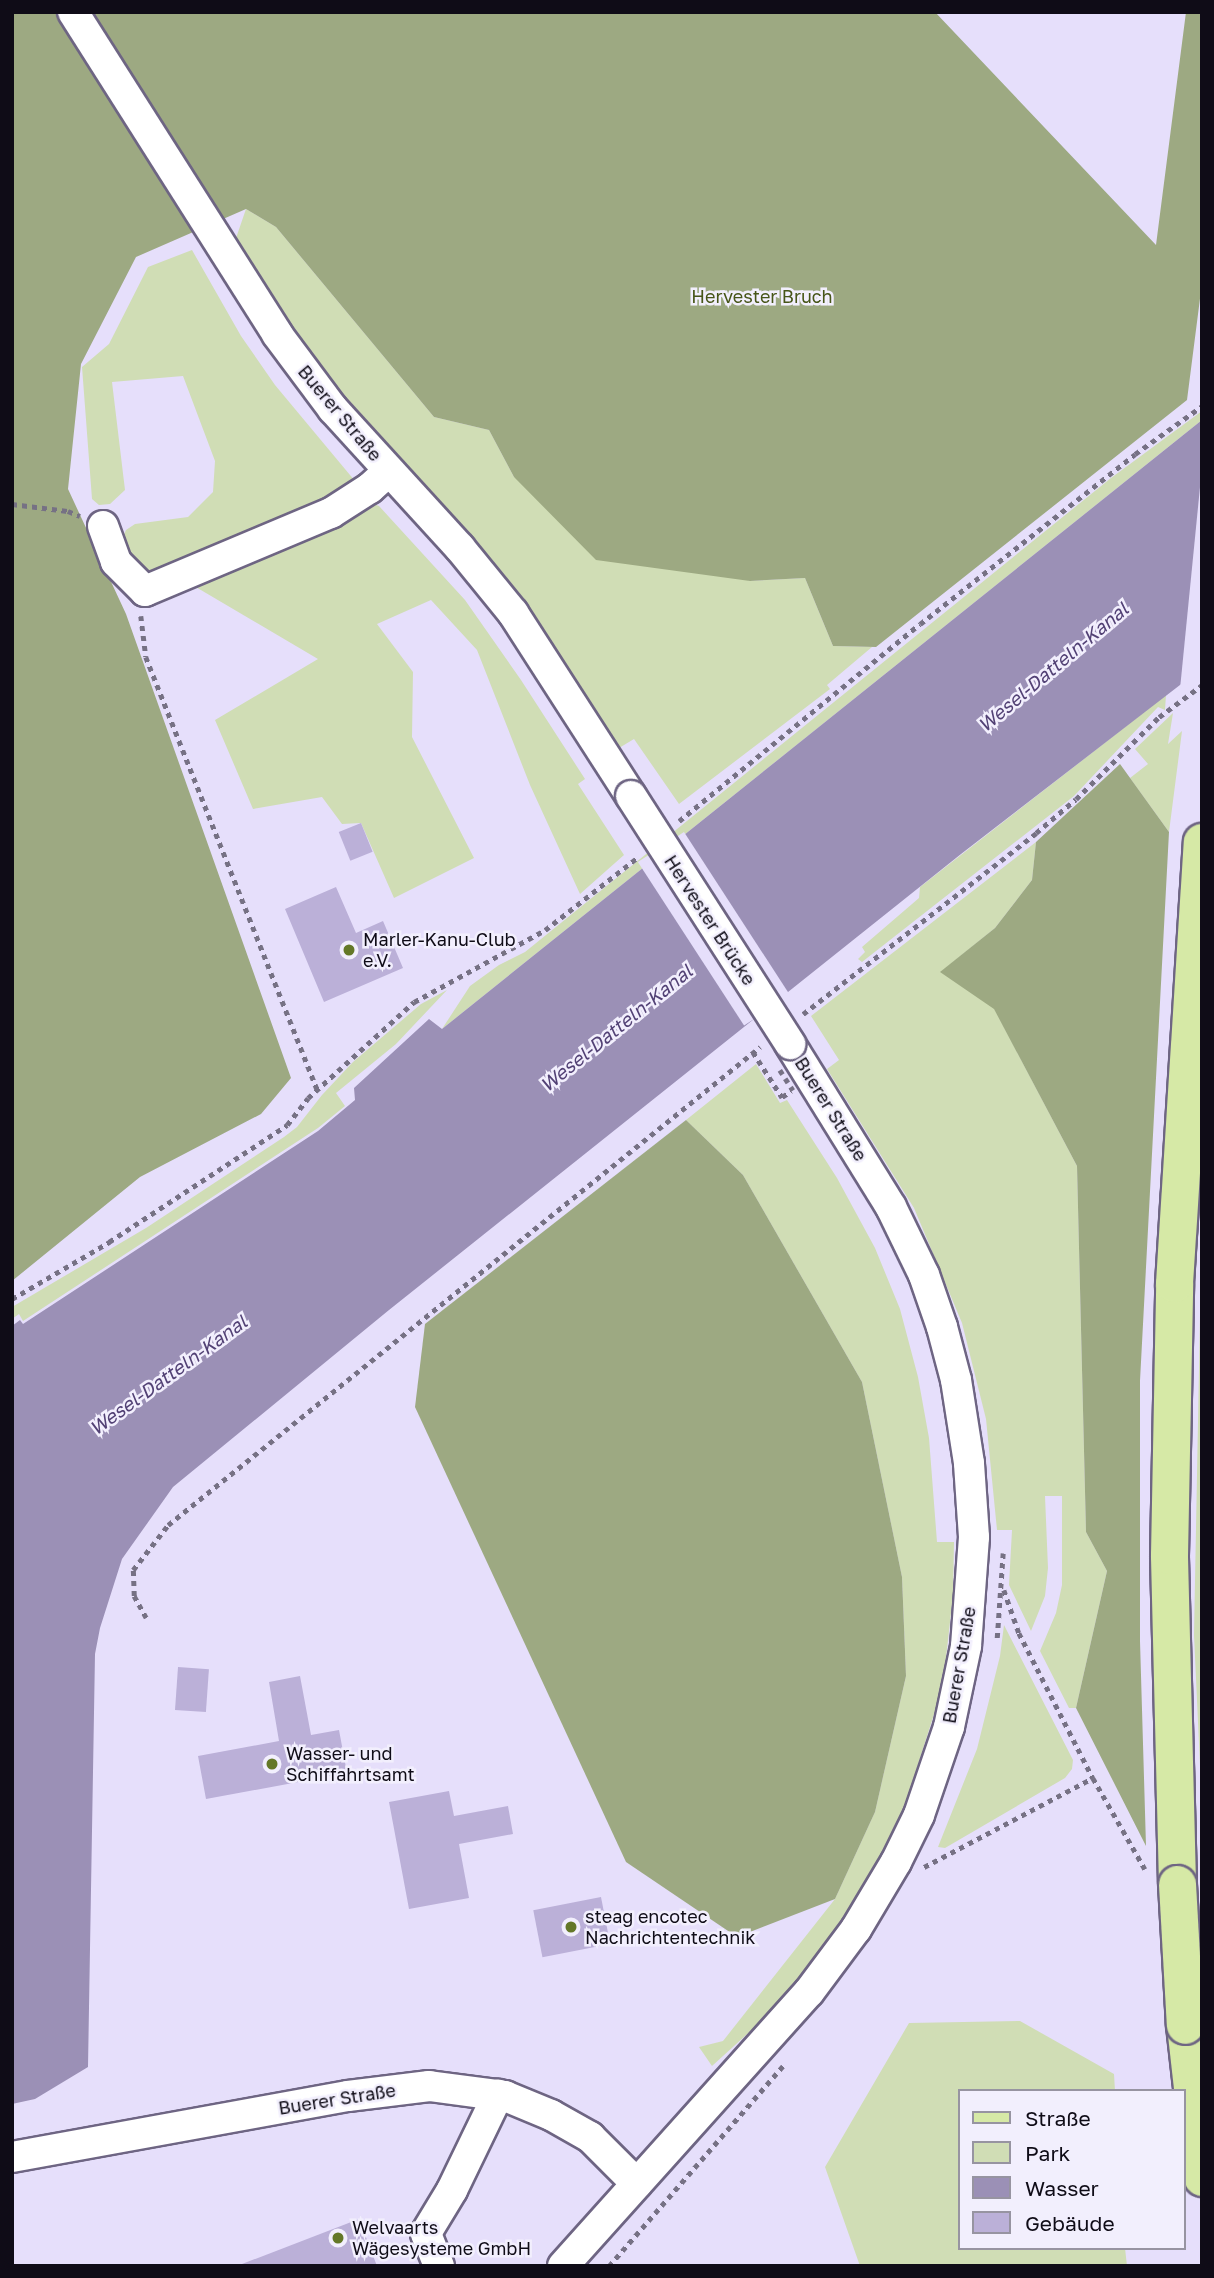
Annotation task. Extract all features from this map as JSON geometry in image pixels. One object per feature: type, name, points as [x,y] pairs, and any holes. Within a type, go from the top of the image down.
[{"type":"main road","points":[[1202,842],[1174,1283],[1170,1555],[1177,1884],[1185,2025],[1202,2177]]},
{"type":"street","name":"Buerer Straße","points":[[73,12],[253,299],[319,391],[460,548],[513,613],[631,796]]},
{"type":"street","points":[[103,526],[116,562],[145,590],[331,513],[370,488],[389,471]]},
{"type":"street","name":"Hervester Brücke","points":[[631,796],[784,1036]]},
{"type":"street","name":"Buerer Straße","points":[[563,2266],[809,1992],[856,1929],[896,1862],[928,1790],[955,1701],[966,1646],[974,1537],[969,1464],[956,1380],[923,1275],[891,1207],[784,1036]]},
{"type":"street","name":"Buerer Straße","points":[[12,2157],[387,2089],[429,2086],[498,2095],[551,2115],[590,2137],[637,2184]]},
{"type":"street","points":[[439,2266],[426,2233],[452,2190],[498,2095]]},
{"type":"path","points":[[675,825],[920,624],[1135,454],[1202,406]]},
{"type":"path","points":[[12,504],[68,512],[103,526]]},
{"type":"path","points":[[145,590],[141,612],[146,657],[318,1088]]},
{"type":"path","points":[[146,1618],[134,1596],[133,1570],[168,1525],[753,1052],[784,1036],[1036,833],[1076,799],[1159,717],[1202,685]]},
{"type":"path","points":[[12,1299],[109,1242],[279,1131],[318,1088],[421,996],[545,930],[647,849]]},
{"type":"path","points":[[753,1052],[782,1097],[793,1090],[798,1100]]},
{"type":"path","points":[[923,1868],[1093,1778],[1009,1609],[1002,1584],[1003,1537],[974,1537]]},
{"type":"green space","name":"Hervester Bruch","points":[[12,12],[935,12],[1156,245],[1186,12],[1202,12],[1202,283],[1187,400],[876,647],[833,646],[805,578],[750,581],[596,560],[514,477],[489,430],[434,417],[276,227],[246,209],[136,257],[81,364],[68,489],[126,614],[291,1078],[261,1114],[140,1177],[12,1281]]},
{"type":"green space","points":[[246,209],[276,227],[434,417],[489,430],[514,477],[750,581],[805,578],[833,646],[872,647],[827,685],[830,689],[679,804],[634,739],[619,748],[519,599],[365,424],[312,358],[235,241]]},
{"type":"green space","points":[[192,250],[241,336],[275,385],[355,481],[346,493],[163,573],[140,570],[120,543],[126,530],[135,524],[188,517],[213,492],[215,461],[183,376],[112,382],[125,490],[110,504],[99,505],[92,499],[82,367],[109,344],[148,267]]},
{"type":"green space","points":[[1202,411],[1202,420],[442,1029],[470,986],[499,965],[525,952],[1111,478]]},
{"type":"green space","points":[[371,503],[379,506],[465,600],[585,779],[578,784],[624,855],[580,894],[530,785],[477,650],[431,600],[377,624],[413,672],[412,737],[474,858],[394,898],[361,823],[342,824],[322,797],[253,809],[215,720],[318,659],[189,583]]},
{"type":"green space","points":[[1166,695],[1165,710],[1158,707],[1074,796],[862,962],[858,959],[865,952],[862,947],[919,898],[920,887]]},
{"type":"green space","points":[[1173,713],[1168,744],[1182,731],[1169,832],[1130,778],[1148,764],[1135,749]]},
{"type":"green space","points":[[1120,764],[1169,832],[1140,1381],[1140,1641],[1146,1846],[1076,1708],[1107,1571],[1086,1532],[1077,1166],[994,1009],[940,972],[995,928],[1032,880],[1036,842]]},
{"type":"green space","points":[[1036,842],[1032,880],[995,928],[941,972],[994,1008],[1077,1166],[1086,1532],[1107,1571],[1076,1708],[1069,1708],[1040,1651],[1056,1613],[1062,1585],[1062,1496],[1045,1496],[1048,1568],[1045,1596],[1031,1631],[1009,1585],[1012,1530],[997,1530],[986,1419],[962,1323],[914,1208],[827,1069],[839,1060],[811,1016]]},
{"type":"green space","points":[[447,990],[396,1044],[336,1093],[345,1106],[318,1128],[23,1321],[19,1314],[12,1319],[12,1307],[146,1228],[284,1137],[297,1127],[353,1062],[421,1004]]},
{"type":"green space","points":[[756,1064],[780,1103],[787,1100],[837,1178],[875,1248],[900,1309],[918,1377],[929,1438],[937,1542],[954,1542],[953,1595],[946,1658],[936,1708],[901,1818],[880,1862],[817,1958],[767,2016],[712,2066],[699,2047],[723,2041],[835,1899],[875,1812],[906,1676],[902,1577],[862,1382],[743,1175],[686,1120]]},
{"type":"green space","points":[[686,1120],[743,1175],[862,1382],[902,1577],[906,1676],[875,1812],[835,1899],[737,1937],[626,1862],[415,1407],[425,1324]]},
{"type":"green space","points":[[1202,1209],[1202,1809],[1194,1635]]},
{"type":"green space","points":[[1004,1625],[1073,1760],[1072,1769],[1065,1778],[945,1848],[938,1847],[977,1749],[1000,1656]]},
{"type":"green space","points":[[1020,2021],[1114,2074],[1115,2089],[958,2089],[958,2250],[1125,2250],[1127,2266],[860,2266],[825,2167],[909,2023]]},
{"type":"water","name":"Wesel-Datteln-Kanal","points":[[1202,420],[1202,668],[961,854],[389,1310],[173,1487],[122,1559],[100,1628],[95,1654],[88,2067],[35,2099],[12,2104],[12,1326],[20,1320],[23,1324],[318,1131],[355,1100],[354,1088],[429,1019],[442,1029]]},
{"type":"pier","points":[[1202,467],[1202,672],[1180,689]]},
{"type":"pier","points":[[684,832],[790,996],[744,1025],[638,862]]},
{"type":"building","points":[[361,823],[373,852],[350,861],[339,832]]},
{"type":"building","name":"Marler-Kanu-Club e.V.","points":[[336,887],[356,933],[383,921],[403,968],[324,1002],[285,909]]},
{"type":"building","points":[[178,1667],[209,1669],[206,1712],[175,1710]]},
{"type":"building","name":"Wasser- und Schiffahrtsamt","points":[[300,1676],[311,1735],[339,1730],[347,1773],[206,1799],[198,1756],[279,1741],[269,1682]]},
{"type":"building","points":[[449,1791],[454,1816],[508,1806],[513,1834],[459,1844],[469,1898],[409,1909],[389,1802]]},
{"type":"building","name":"steag encotec Nachrichtentechnik","points":[[601,1897],[610,1944],[542,1957],[533,1910]]},
{"type":"building","name":"Welvaarts Wägesysteme GmbH","points":[[359,2219],[377,2266],[242,2266],[242,2264]]},
{"type":"place","name":"Marler-Kanu-Club e.V.","points":[[349,950]]},
{"type":"place","name":"Wasser- und Schiffahrtsamt","points":[[272,1764]]},
{"type":"place","name":"steag encotec Nachrichtentechnik","points":[[571,1927]]},
{"type":"place","name":"Welvaarts Wägesysteme GmbH","points":[[338,2238]]}]
